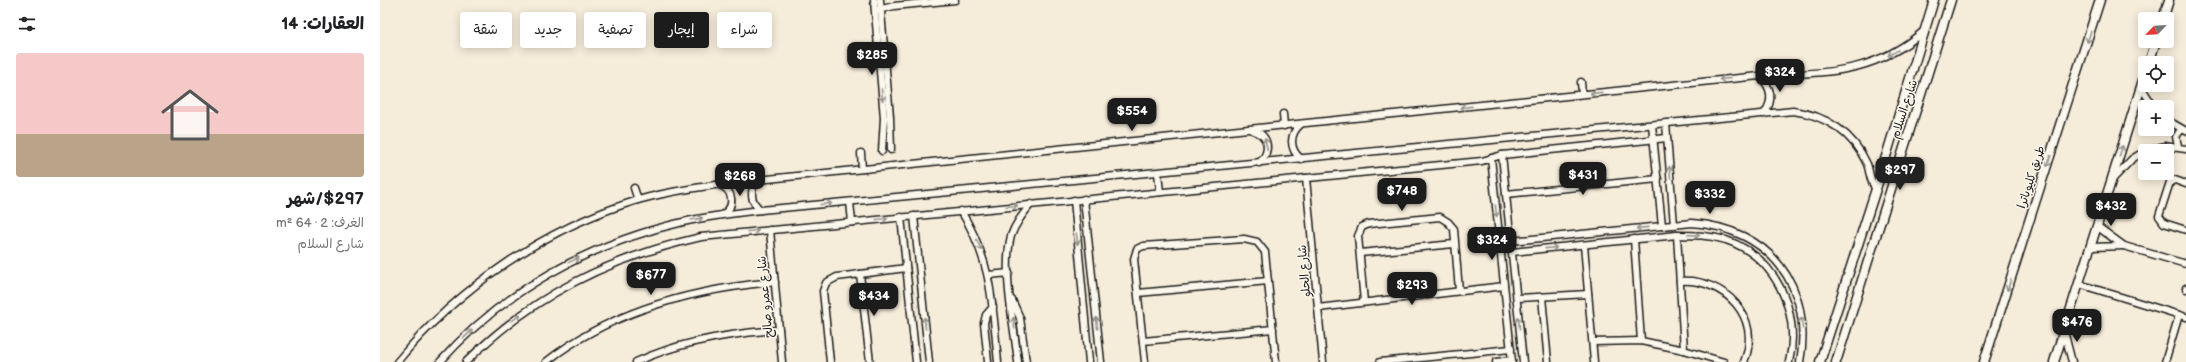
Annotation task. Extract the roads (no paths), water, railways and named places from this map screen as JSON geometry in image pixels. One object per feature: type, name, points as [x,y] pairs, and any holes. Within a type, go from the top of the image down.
[{"type":"main road","name":"شارع السلام","points":[[1820,362],[1876,190],[1934,0]]},
{"type":"main road","name":"شارع السلام","points":[[1836,362],[1951,0]]},
{"type":"main road","name":"طريق كليوباترا","points":[[1984,362],[2100,0]]},
{"type":"main road","points":[[2165,12],[2169,0]]},
{"type":"main road","points":[[1932,9],[1946,14]]},
{"type":"main road","points":[[2054,362],[2098,227],[2139,92]]},
{"type":"street","points":[[874,0],[878,10],[890,118],[891,150]]},
{"type":"street","points":[[880,0],[878,10],[884,118],[882,151]]},
{"type":"street","points":[[878,10],[894,6],[955,0]]},
{"type":"street","points":[[397,362],[446,310],[494,272],[554,234],[638,200],[718,184],[1251,130],[1759,76],[1839,71],[1858,68],[1894,53],[1925,30]]},
{"type":"street","points":[[1759,76],[1765,81],[1771,94],[1768,108],[1764,114]]},
{"type":"street","points":[[1581,82],[1582,94]]},
{"type":"street","points":[[440,362],[491,314],[535,282],[568,263],[596,250],[651,230],[721,215],[761,210],[1793,111],[1804,113],[1835,125],[1844,132],[1859,149],[1876,190]]},
{"type":"street","points":[[1283,114],[1284,126]]},
{"type":"street","points":[[1302,124],[1292,134],[1291,142],[1296,155],[1302,159]]},
{"type":"street","points":[[1666,124],[1674,225]]},
{"type":"street","points":[[2174,124],[2184,130],[2176,137],[2178,146]]},
{"type":"street","points":[[1652,125],[1662,226]]},
{"type":"street","points":[[1251,130],[1258,132],[1267,144],[1267,151],[1264,158],[1259,163]]},
{"type":"street","points":[[466,362],[526,310],[554,292],[610,265],[664,246],[701,237],[1030,204],[1482,162],[1502,155],[1667,138]]},
{"type":"street","points":[[2174,146],[2186,148]]},
{"type":"street","points":[[860,153],[862,169]]},
{"type":"street","points":[[1502,155],[1523,362]]},
{"type":"street","points":[[2112,180],[2132,159],[2138,155]]},
{"type":"street","points":[[1491,158],[1512,361],[1496,362],[1495,350]]},
{"type":"street","points":[[1158,173],[1160,192]]},
{"type":"street","name":"شارع الحلو","points":[[1306,178],[1323,362]]},
{"type":"street","points":[[758,180],[754,184],[751,196],[756,206],[761,210]]},
{"type":"street","points":[[1506,194],[1658,180]]},
{"type":"street","points":[[2186,184],[2175,180],[2170,182],[2159,216],[2164,223],[2186,230]]},
{"type":"street","points":[[718,184],[727,189],[732,198],[729,208],[721,215]]},
{"type":"street","points":[[1494,185],[1505,184]]},
{"type":"street","points":[[634,188],[638,200]]},
{"type":"street","points":[[1084,199],[1101,362]]},
{"type":"street","points":[[1074,200],[1089,362]]},
{"type":"street","points":[[850,202],[852,222]]},
{"type":"street","points":[[1018,362],[1011,300],[1008,253],[1012,234],[1020,217],[1030,204]]},
{"type":"street","points":[[961,211],[977,241],[989,275],[998,362]]},
{"type":"street","points":[[914,216],[928,362]]},
{"type":"street","points":[[901,217],[916,362]]},
{"type":"street","points":[[1364,302],[1359,232],[1362,227],[1369,224],[1440,218],[1448,222],[1454,229],[1454,244],[1459,291]]},
{"type":"street","points":[[1511,241],[1662,226],[1710,224],[1728,228],[1745,235],[1774,258],[1784,271],[1797,300],[1803,335],[1800,362]]},
{"type":"street","points":[[2098,227],[2124,246]]},
{"type":"street","name":"شارع عمرو صالح","points":[[770,230],[782,362]]},
{"type":"street","points":[[1512,252],[1677,235],[1697,234],[1727,241],[1741,247],[1765,266],[1781,289],[1788,306],[1793,336],[1789,362]]},
{"type":"street","points":[[1677,235],[1684,350]]},
{"type":"street","points":[[1634,239],[1641,341]]},
{"type":"street","points":[[1145,362],[1134,256],[1137,249],[1143,246],[1251,240],[1262,246],[1265,252],[1276,362]]},
{"type":"street","points":[[1360,253],[1454,244]]},
{"type":"street","points":[[1584,244],[1594,362]]},
{"type":"street","points":[[2091,247],[2124,246],[2186,264]]},
{"type":"street","points":[[830,362],[824,286],[833,278],[906,268]]},
{"type":"street","points":[[989,275],[1009,273]]},
{"type":"street","points":[[860,274],[870,362]]},
{"type":"street","points":[[1138,293],[1268,281]]},
{"type":"street","points":[[1680,281],[1698,281],[1716,287],[1724,292],[1737,305],[1748,331],[1747,350],[1744,362]]},
{"type":"street","points":[[546,362],[584,337],[660,302],[715,289],[775,282]]},
{"type":"street","points":[[2079,284],[2186,317]]},
{"type":"street","points":[[1318,308],[1504,286]]},
{"type":"street","points":[[1517,298],[1588,294]]},
{"type":"street","points":[[1542,297],[1548,362]]},
{"type":"street","points":[[1011,300],[1020,318],[1026,362]]},
{"type":"street","points":[[988,362],[984,323],[986,314],[993,307]]},
{"type":"street","points":[[2165,362],[2179,315]]},
{"type":"street","points":[[1143,341],[1273,329]]},
{"type":"street","points":[[636,362],[694,342],[749,332],[779,330]]},
{"type":"street","points":[[2064,330],[2072,362]]},
{"type":"street","points":[[1593,342],[1641,341],[1684,350],[1724,362]]},
{"type":"street","points":[[1380,362],[1510,349]]}]
